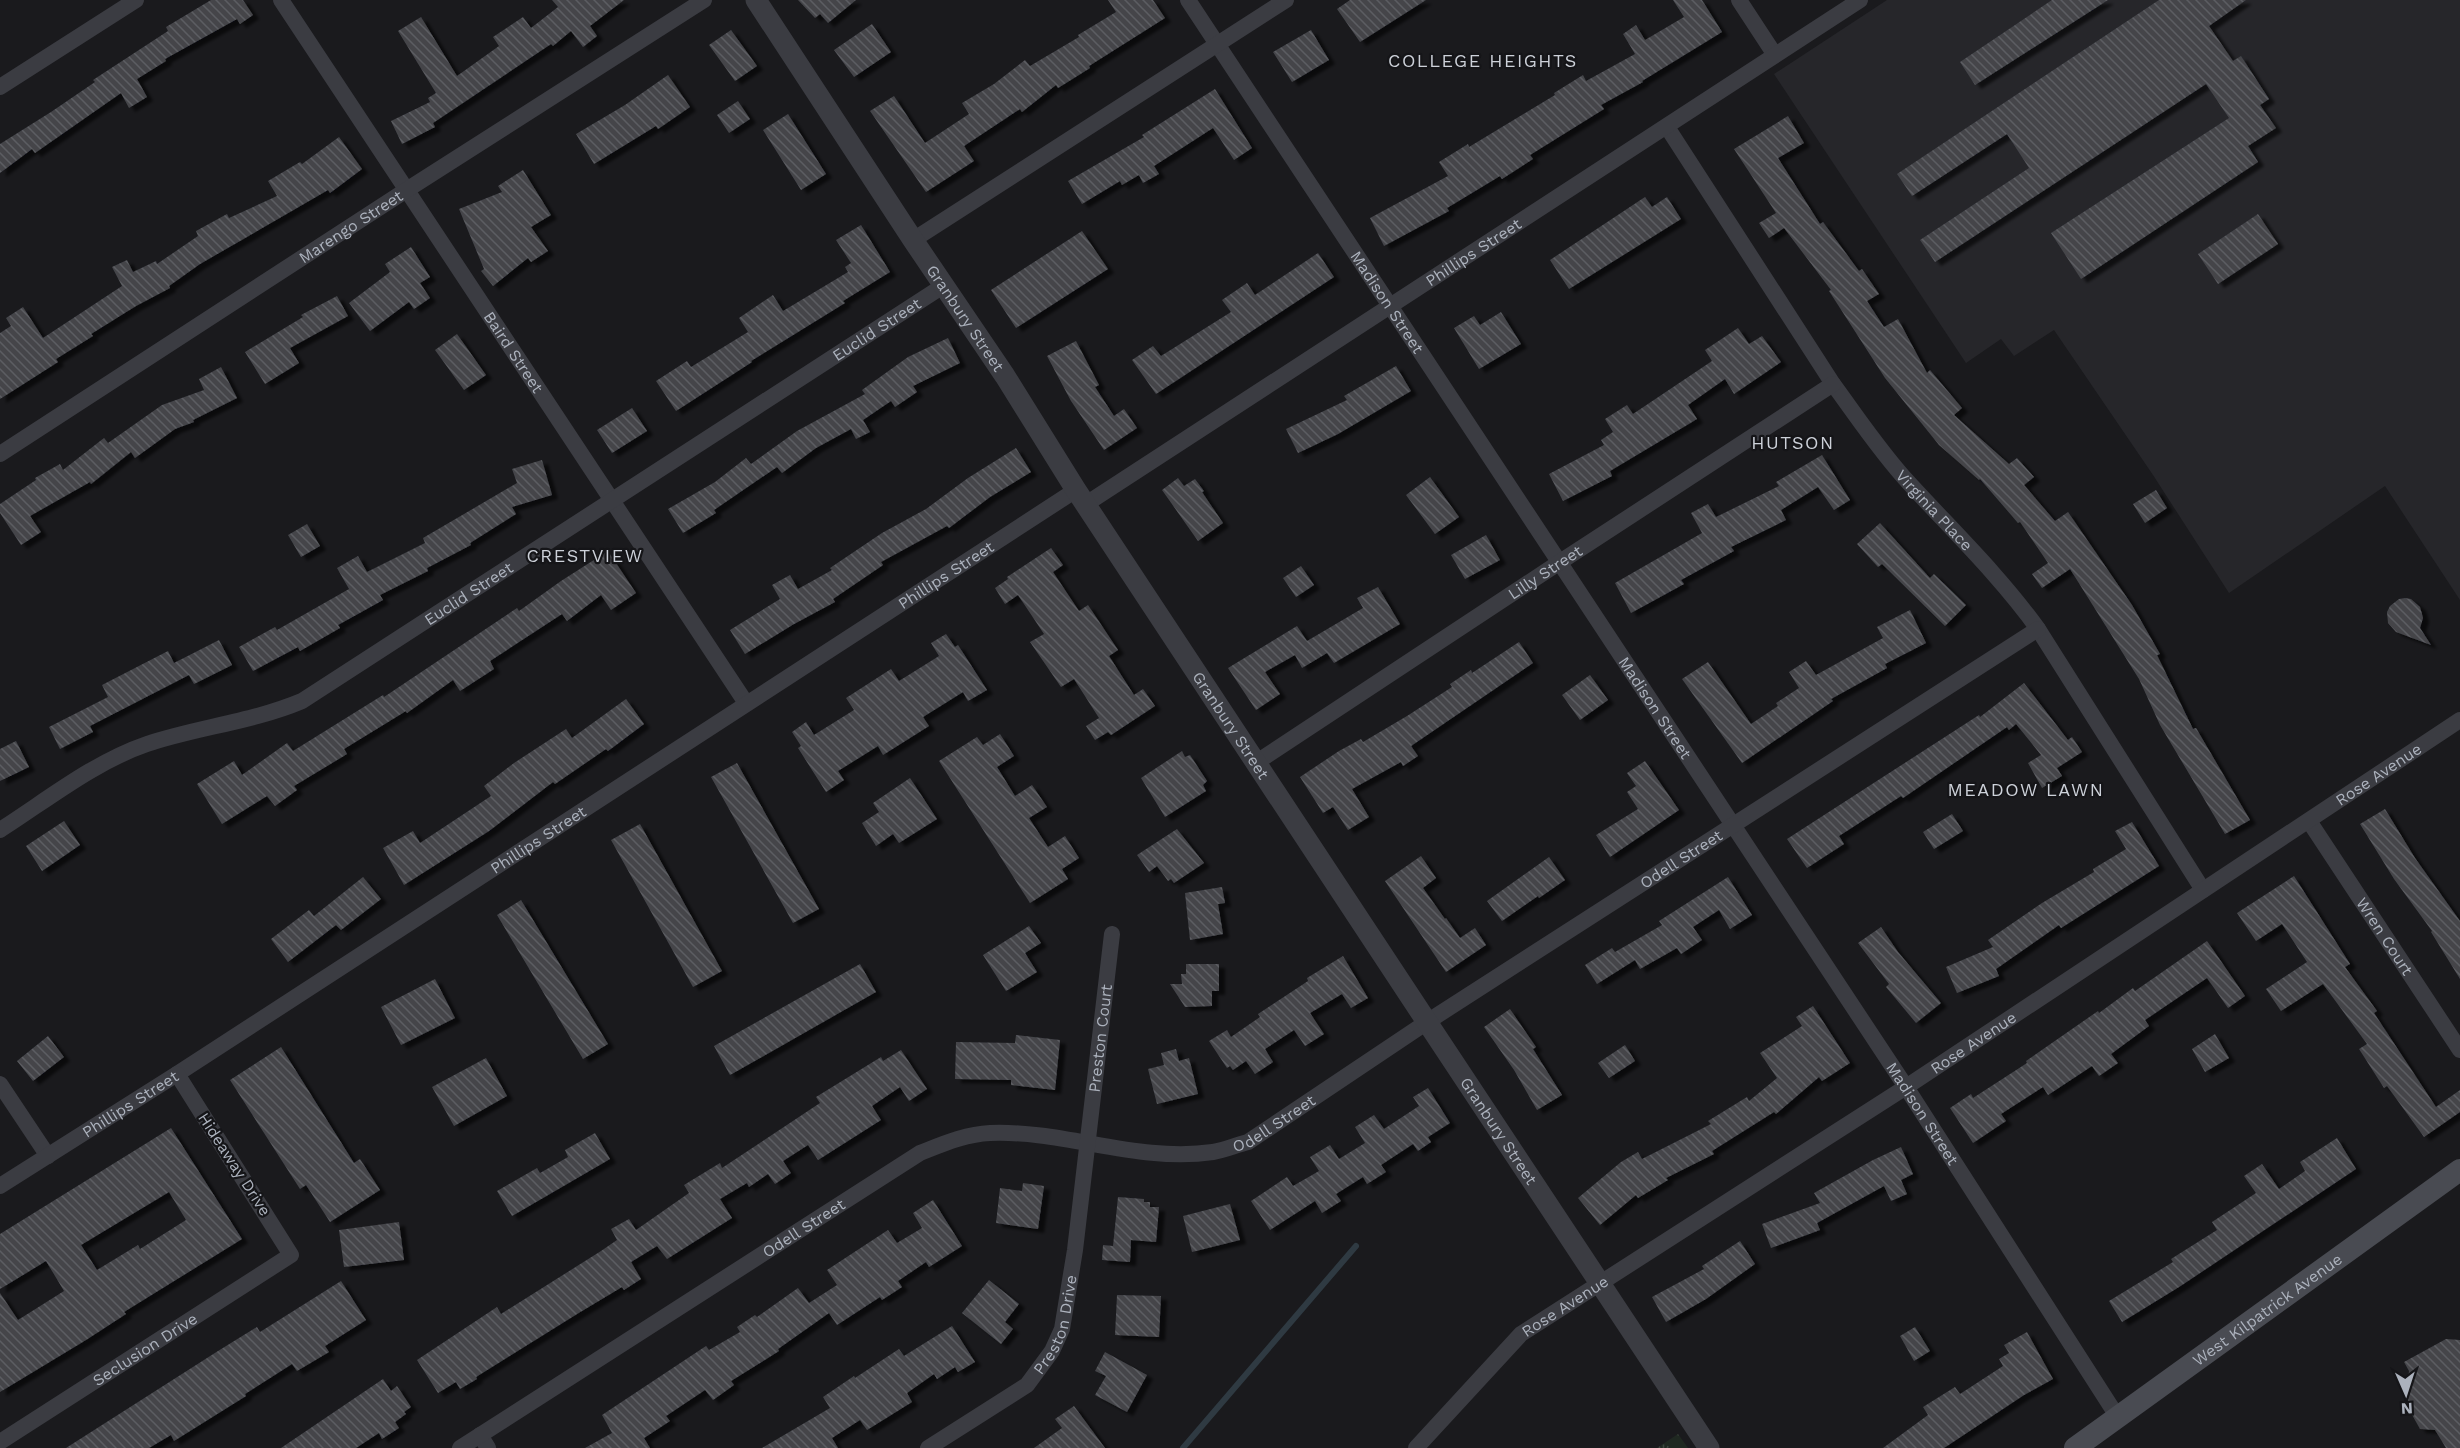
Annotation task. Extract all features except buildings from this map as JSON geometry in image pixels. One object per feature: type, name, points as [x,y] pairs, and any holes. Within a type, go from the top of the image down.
[{"type":"main road","name":"West Kilpatrick Avenue","points":[[2075,1448],[2460,1170]]},
{"type":"street","points":[[0,87],[136,0]]},
{"type":"street","name":"Baird Street","points":[[281,0],[405,191],[746,703]]},
{"type":"street","name":"Marengo Street","points":[[0,454],[704,0]]},
{"type":"street","name":"Granbury Street","points":[[756,0],[912,240],[1005,376],[1081,497],[1426,1022],[1710,1448]]},
{"type":"street","name":"Madison Street","points":[[1188,0],[1906,1087],[2117,1416]]},
{"type":"street","points":[[912,240],[1286,0]]},
{"type":"street","points":[[1739,0],[1775,55]]},
{"type":"street","name":"Phillips Street","points":[[0,1186],[177,1074],[746,703],[1390,307],[1860,0]]},
{"type":"street","name":"Virginia Place","points":[[1667,127],[1833,384],[1908,482],[1987,565],[2015,597],[2038,629],[2203,890]]},
{"type":"street","name":"Euclid Street","points":[[0,830],[116,756],[148,744],[275,713],[302,701],[943,286]]},
{"type":"street","name":"Lilly Street","points":[[1257,762],[1833,384]]},
{"type":"street","name":"Odell Street","points":[[460,1448],[484,1442],[920,1153],[965,1137],[990,1133],[1020,1134],[1184,1154],[1215,1152],[1248,1142],[1426,1022],[2038,629]]},
{"type":"street","name":"Rose Avenue","points":[[1416,1448],[1521,1334],[1906,1087],[2460,720]]},
{"type":"street","name":"Wren Court","points":[[2309,821],[2460,1050]]},
{"type":"street","name":"Preston Court","points":[[1088,1143],[1112,934]]},
{"type":"street","name":"Hideaway Drive","points":[[177,1074],[291,1256]]},
{"type":"street","points":[[0,1084],[48,1156]]},
{"type":"street","name":"Preston Drive","points":[[928,1448],[1027,1385],[1052,1351],[1062,1329],[1068,1300],[1088,1143]]},
{"type":"street","name":"Seclusion Drive","points":[[0,1442],[291,1256]]},
{"type":"shaded area","points":[[1887,0],[2460,0],[2460,600],[2385,486],[2229,593],[2153,475],[2054,330],[2014,356],[2001,339],[1966,363],[1774,74]]},
{"type":"green space","points":[[1678,1434],[1688,1448],[1657,1448]]},
{"type":"waterway","points":[[1183,1448],[1356,1246]]},
{"type":"district","name":"COLLEGE HEIGHTS","points":[[1483,61]]},
{"type":"district","name":"HUTSON","points":[[1793,443]]},
{"type":"district","name":"CRESTVIEW","points":[[585,556]]},
{"type":"district","name":"MEADOW LAWN","points":[[2026,790]]}]
